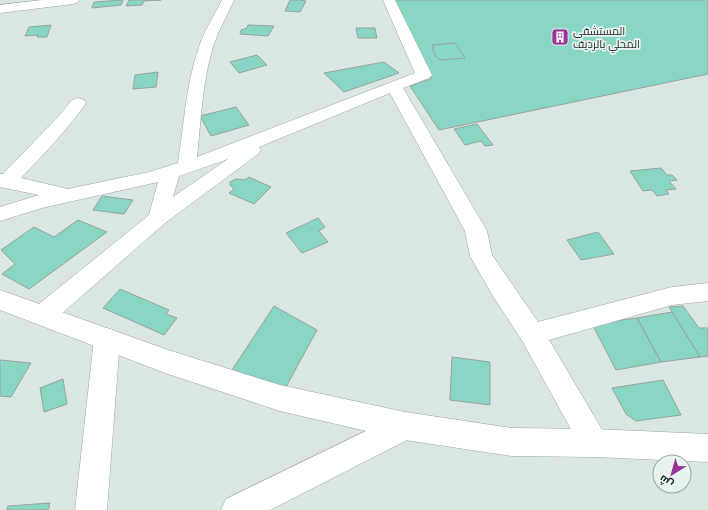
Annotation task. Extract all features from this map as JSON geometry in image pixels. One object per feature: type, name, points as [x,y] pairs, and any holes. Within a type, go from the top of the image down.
[{"type":"street","points":[[0,3],[21,0]]},
{"type":"street","points":[[0,9],[73,0]]},
{"type":"street","points":[[158,218],[178,169],[204,52],[209,38],[228,0]]},
{"type":"street","points":[[0,214],[178,169],[274,135],[424,75],[389,0]]},
{"type":"street","points":[[394,86],[476,231],[481,256],[501,289],[532,334],[594,443]]},
{"type":"street","points":[[3,181],[64,121],[78,103]]},
{"type":"street","points":[[43,315],[158,218],[274,135]]},
{"type":"street","points":[[3,181],[71,196]]},
{"type":"street","points":[[532,334],[672,296],[708,292]]},
{"type":"street","points":[[0,300],[168,362],[280,398],[405,426],[512,442],[594,443],[708,448]]},
{"type":"street","points":[[91,510],[107,339]]},
{"type":"street","points":[[237,510],[405,426]]},
{"type":"building","points":[[123,0],[121,5],[92,8],[94,2]]},
{"type":"building","points":[[129,0],[161,0],[144,1],[142,5],[126,6]]},
{"type":"building","points":[[290,0],[306,1],[300,12],[285,11]]},
{"type":"building","name":"المستشفى المحلي بالرديف","points":[[395,0],[708,0],[708,74],[439,130],[410,86],[431,79]]},
{"type":"building","points":[[51,25],[47,37],[37,37],[38,35],[25,36],[29,27]]},
{"type":"building","points":[[248,25],[274,26],[268,36],[240,34],[241,30],[247,28]]},
{"type":"building","points":[[356,28],[375,28],[377,38],[358,38]]},
{"type":"building","points":[[455,43],[465,58],[440,60],[436,57],[432,45]]},
{"type":"building","points":[[257,55],[267,65],[239,73],[230,62]]},
{"type":"building","points":[[384,62],[399,73],[344,92],[324,73]]},
{"type":"building","points":[[158,72],[156,87],[133,89],[135,75]]},
{"type":"building","points":[[236,107],[249,125],[211,136],[200,116]]},
{"type":"building","points":[[477,124],[493,145],[485,146],[481,141],[465,145],[454,129]]},
{"type":"building","points":[[661,168],[667,175],[672,175],[677,180],[669,181],[676,189],[666,190],[669,194],[657,196],[652,190],[643,191],[630,171]]},
{"type":"building","points":[[249,177],[271,187],[254,204],[229,193],[234,189],[230,185],[230,182],[236,179],[245,180]]},
{"type":"building","points":[[102,196],[133,200],[124,214],[93,210]]},
{"type":"building","points":[[318,218],[325,227],[319,231],[328,242],[302,253],[286,233]]},
{"type":"building","points":[[78,220],[107,232],[29,289],[2,274],[15,264],[1,250],[34,227],[54,237]]},
{"type":"building","points":[[598,232],[614,254],[581,260],[567,240]]},
{"type":"building","points":[[120,289],[169,310],[166,314],[177,318],[164,335],[103,308]]},
{"type":"building","points":[[274,306],[317,330],[286,387],[232,370]]},
{"type":"building","points":[[683,306],[699,328],[708,328],[708,356],[700,357],[669,307]]},
{"type":"building","points":[[672,312],[700,357],[661,362],[637,318]]},
{"type":"building","points":[[637,318],[661,362],[616,370],[592,324]]},
{"type":"building","points":[[452,357],[490,362],[490,405],[450,400]]},
{"type":"building","points":[[0,360],[31,363],[11,397],[0,396]]},
{"type":"building","points":[[63,379],[67,404],[44,412],[40,388]]},
{"type":"building","points":[[663,380],[681,415],[636,421],[626,414],[612,388]]},
{"type":"building","points":[[50,503],[48,510],[7,510],[8,506]]},
{"type":"place","name":"المستشفى المحلي بالرديف","points":[[560,37]]}]
